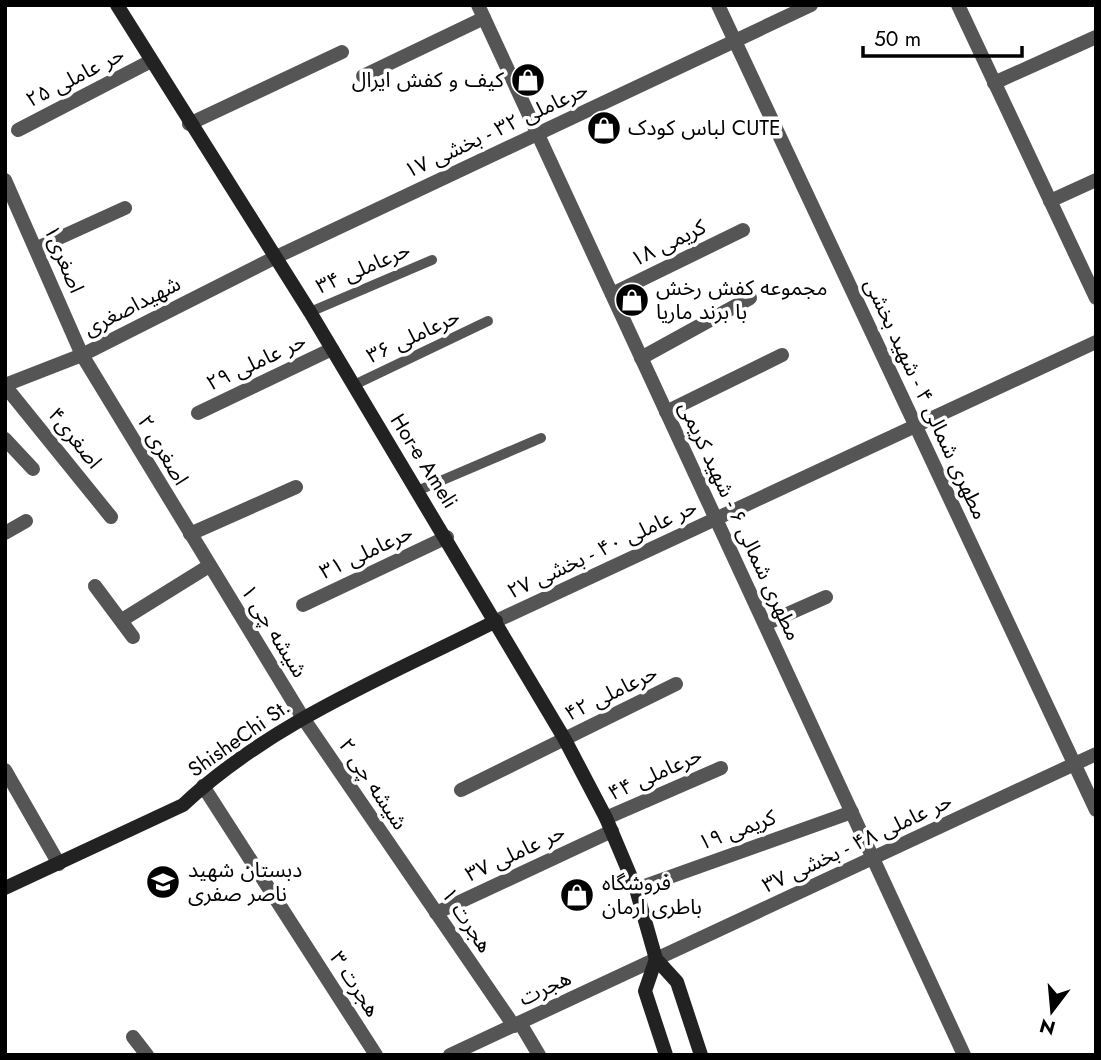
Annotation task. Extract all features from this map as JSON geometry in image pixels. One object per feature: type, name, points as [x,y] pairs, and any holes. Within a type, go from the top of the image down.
[{"type":"main road","name":"Hor-e Ameli","points":[[117,5],[310,312],[447,537],[564,738],[609,825],[636,889],[656,959],[677,982],[701,1055]]},
{"type":"main road","name":"ShisheChi St.","points":[[5,888],[183,805],[203,786],[303,718],[496,621]]},
{"type":"main road","points":[[656,959],[645,991],[666,1055]]},
{"type":"street","name":"مطهری شمالی ۴ - شهید بخشی","points":[[718,5],[1096,810]]},
{"type":"street","name":"حرعاملی ۳۲ - بخشی ۱۷","points":[[274,258],[811,5]]},
{"type":"street","points":[[958,5],[1096,298]]},
{"type":"street","points":[[363,76],[481,12]]},
{"type":"street","name":"مطهری شمالی ۶ - شهید کریمی","points":[[481,12],[964,1055]]},
{"type":"street","points":[[994,83],[1096,37]]},
{"type":"street","points":[[190,124],[342,52]]},
{"type":"street","name":"حر عاملی ۲۵","points":[[18,130],[151,61]]},
{"type":"street","name":"اصغری۱","points":[[5,180],[82,355]]},
{"type":"street","points":[[1050,201],[1096,180]]},
{"type":"street","points":[[37,248],[125,208]]},
{"type":"street","name":"کریمی ۱۸","points":[[612,294],[743,230]]},
{"type":"street","name":"شهیداصغری","points":[[5,386],[82,355],[274,258]]},
{"type":"street","points":[[641,358],[750,298]]},
{"type":"street","name":"حر عاملی ۴۰ - بخشی ۲۷","points":[[496,621],[1096,342]]},
{"type":"street","name":"حر عاملی ۲۹","points":[[198,413],[332,349]]},
{"type":"street","name":"اصغری ۲","points":[[82,355],[209,566]]},
{"type":"street","points":[[666,412],[782,355]]},
{"type":"street","name":"اصغری۴","points":[[5,386],[111,517]]},
{"type":"street","points":[[5,439],[33,469]]},
{"type":"street","points":[[190,534],[296,487]]},
{"type":"street","points":[[5,533],[26,521]]},
{"type":"street","name":"حرعاملی ۳۱","points":[[303,604],[447,537]]},
{"type":"street","points":[[122,620],[209,566]]},
{"type":"street","name":"شیشه چی ۱","points":[[209,566],[303,718]]},
{"type":"street","points":[[95,586],[133,637]]},
{"type":"street","points":[[765,624],[826,597]]},
{"type":"street","name":"حرعاملی ۴۲","points":[[461,790],[676,684]]},
{"type":"street","name":"شیشه چی ۲","points":[[303,718],[409,873]]},
{"type":"street","name":"حر عاملی ۴۸ - بخشی ۳۷","points":[[656,959],[1096,754]]},
{"type":"street","name":"حرعاملی ۴۴","points":[[609,825],[721,768]]},
{"type":"street","points":[[5,770],[59,864]]},
{"type":"street","name":"هجرت ۳","points":[[203,786],[376,1055]]},
{"type":"street","name":"کریمی ۱۹","points":[[636,889],[852,812]]},
{"type":"street","name":"حر عاملی ۳۷","points":[[436,914],[609,825]]},
{"type":"street","name":"هجرت ۱","points":[[409,873],[539,1055]]},
{"type":"street","name":"هجرت","points":[[450,1055],[656,959]]},
{"type":"street","points":[[133,1037],[147,1055]]},
{"type":"lane","name":"حرعاملی ۳۴","points":[[310,312],[432,260]]},
{"type":"lane","name":"حرعاملی ۳۶","points":[[354,385],[488,321]]},
{"type":"lane","points":[[417,491],[541,438]]},
{"type":"place","name":"کیف و کفش ایرال","points":[[528,80]]},
{"type":"place","name":"لباس کودک CUTE","points":[[604,128]]},
{"type":"place","name":"مجموعه کفش رخش با برند ماریا","points":[[632,300]]},
{"type":"place","name":"دبستان شهید ناصر صفری","points":[[163,882]]},
{"type":"place","name":"فروشگاه باطری ارمان","points":[[577,895]]}]
